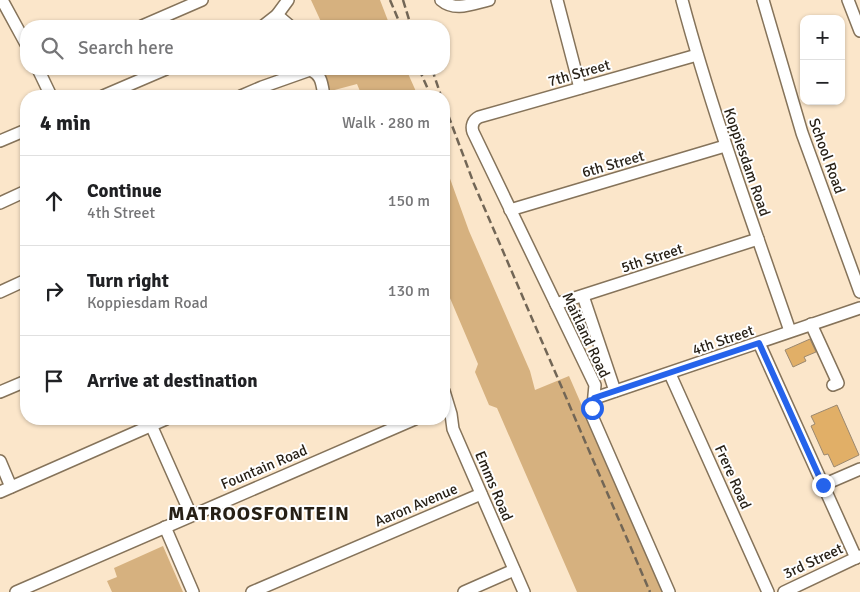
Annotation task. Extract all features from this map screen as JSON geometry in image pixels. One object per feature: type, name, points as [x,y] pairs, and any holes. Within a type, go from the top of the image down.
[{"type":"street","points":[[2,0],[20,33]]},
{"type":"street","points":[[156,20],[202,0]]},
{"type":"street","points":[[271,20],[277,16],[288,0]]},
{"type":"street","points":[[441,0],[449,5],[462,6],[488,0]]},
{"type":"street","points":[[557,0],[580,88]]},
{"type":"street","name":"Koppiesdam Road","points":[[682,0],[725,146],[790,331]]},
{"type":"street","name":"School Road","points":[[763,0],[802,133],[860,292]]},
{"type":"street","points":[[848,0],[860,31]]},
{"type":"street","points":[[277,16],[282,20]]},
{"type":"street","name":"7th Street","points":[[473,123],[479,117],[697,55]]},
{"type":"street","points":[[43,75],[49,90]]},
{"type":"street","points":[[117,90],[152,75]]},
{"type":"street","points":[[256,90],[294,75]]},
{"type":"street","points":[[319,75],[323,90]]},
{"type":"street","name":"Maitland Road","points":[[473,123],[473,132],[595,385],[592,416],[670,592]]},
{"type":"street","points":[[0,141],[20,133]]},
{"type":"street","name":"6th Street","points":[[510,210],[725,146]]},
{"type":"street","points":[[0,203],[20,194]]},
{"type":"street","name":"5th Street","points":[[556,304],[758,239]]},
{"type":"street","points":[[0,292],[20,283]]},
{"type":"street","points":[[582,296],[615,392]]},
{"type":"street","name":"4th Street","points":[[594,398],[670,374],[860,308]]},
{"type":"street","points":[[811,324],[838,383],[833,385]]},
{"type":"street","points":[[759,343],[791,404],[823,485],[858,557]]},
{"type":"street","name":"Frere Road","points":[[670,374],[768,592]]},
{"type":"street","points":[[0,392],[20,384]]},
{"type":"street","name":"Emms Road","points":[[450,419],[524,592]]},
{"type":"street","points":[[0,461],[5,489],[151,425],[191,515]]},
{"type":"street","name":"Fountain Road","points":[[16,592],[401,425]]},
{"type":"street","points":[[823,485],[860,468]]},
{"type":"street","name":"Aaron Avenue","points":[[252,592],[481,494]]},
{"type":"street","points":[[165,527],[193,592]]},
{"type":"street","name":"3rd Street","points":[[784,592],[858,557]]},
{"type":"street","points":[[464,592],[514,570]]},
{"type":"shaded area","points":[[311,0],[380,0],[388,20],[320,20]]},
{"type":"shaded area","points":[[323,75],[409,75],[415,90],[360,90],[357,84],[334,90],[327,90]]},
{"type":"shaded area","points":[[450,179],[469,231],[530,371],[535,390],[569,376],[663,592],[577,592],[497,408],[489,405],[475,372],[478,364],[450,298]]},
{"type":"shaded area","points":[[163,546],[183,592],[112,592],[107,581],[117,577],[114,568]]},
{"type":"building","points":[[810,339],[816,352],[804,357],[806,361],[793,367],[785,350]]},
{"type":"building","points":[[837,405],[859,455],[834,467],[828,454],[824,455],[811,426],[815,424],[811,416]]},
{"type":"railway","points":[[390,0],[398,20]]},
{"type":"railway","points":[[403,0],[409,20]]},
{"type":"railway","points":[[422,75],[428,90]]},
{"type":"railway","points":[[434,75],[439,90]]},
{"type":"railway","points":[[450,120],[474,184],[650,592]]},
{"type":"district","name":"MATROOSFONTEIN","points":[[259,513]]},
{"type":"route","points":[[592,408],[594,398],[759,343],[823,485]]}]
